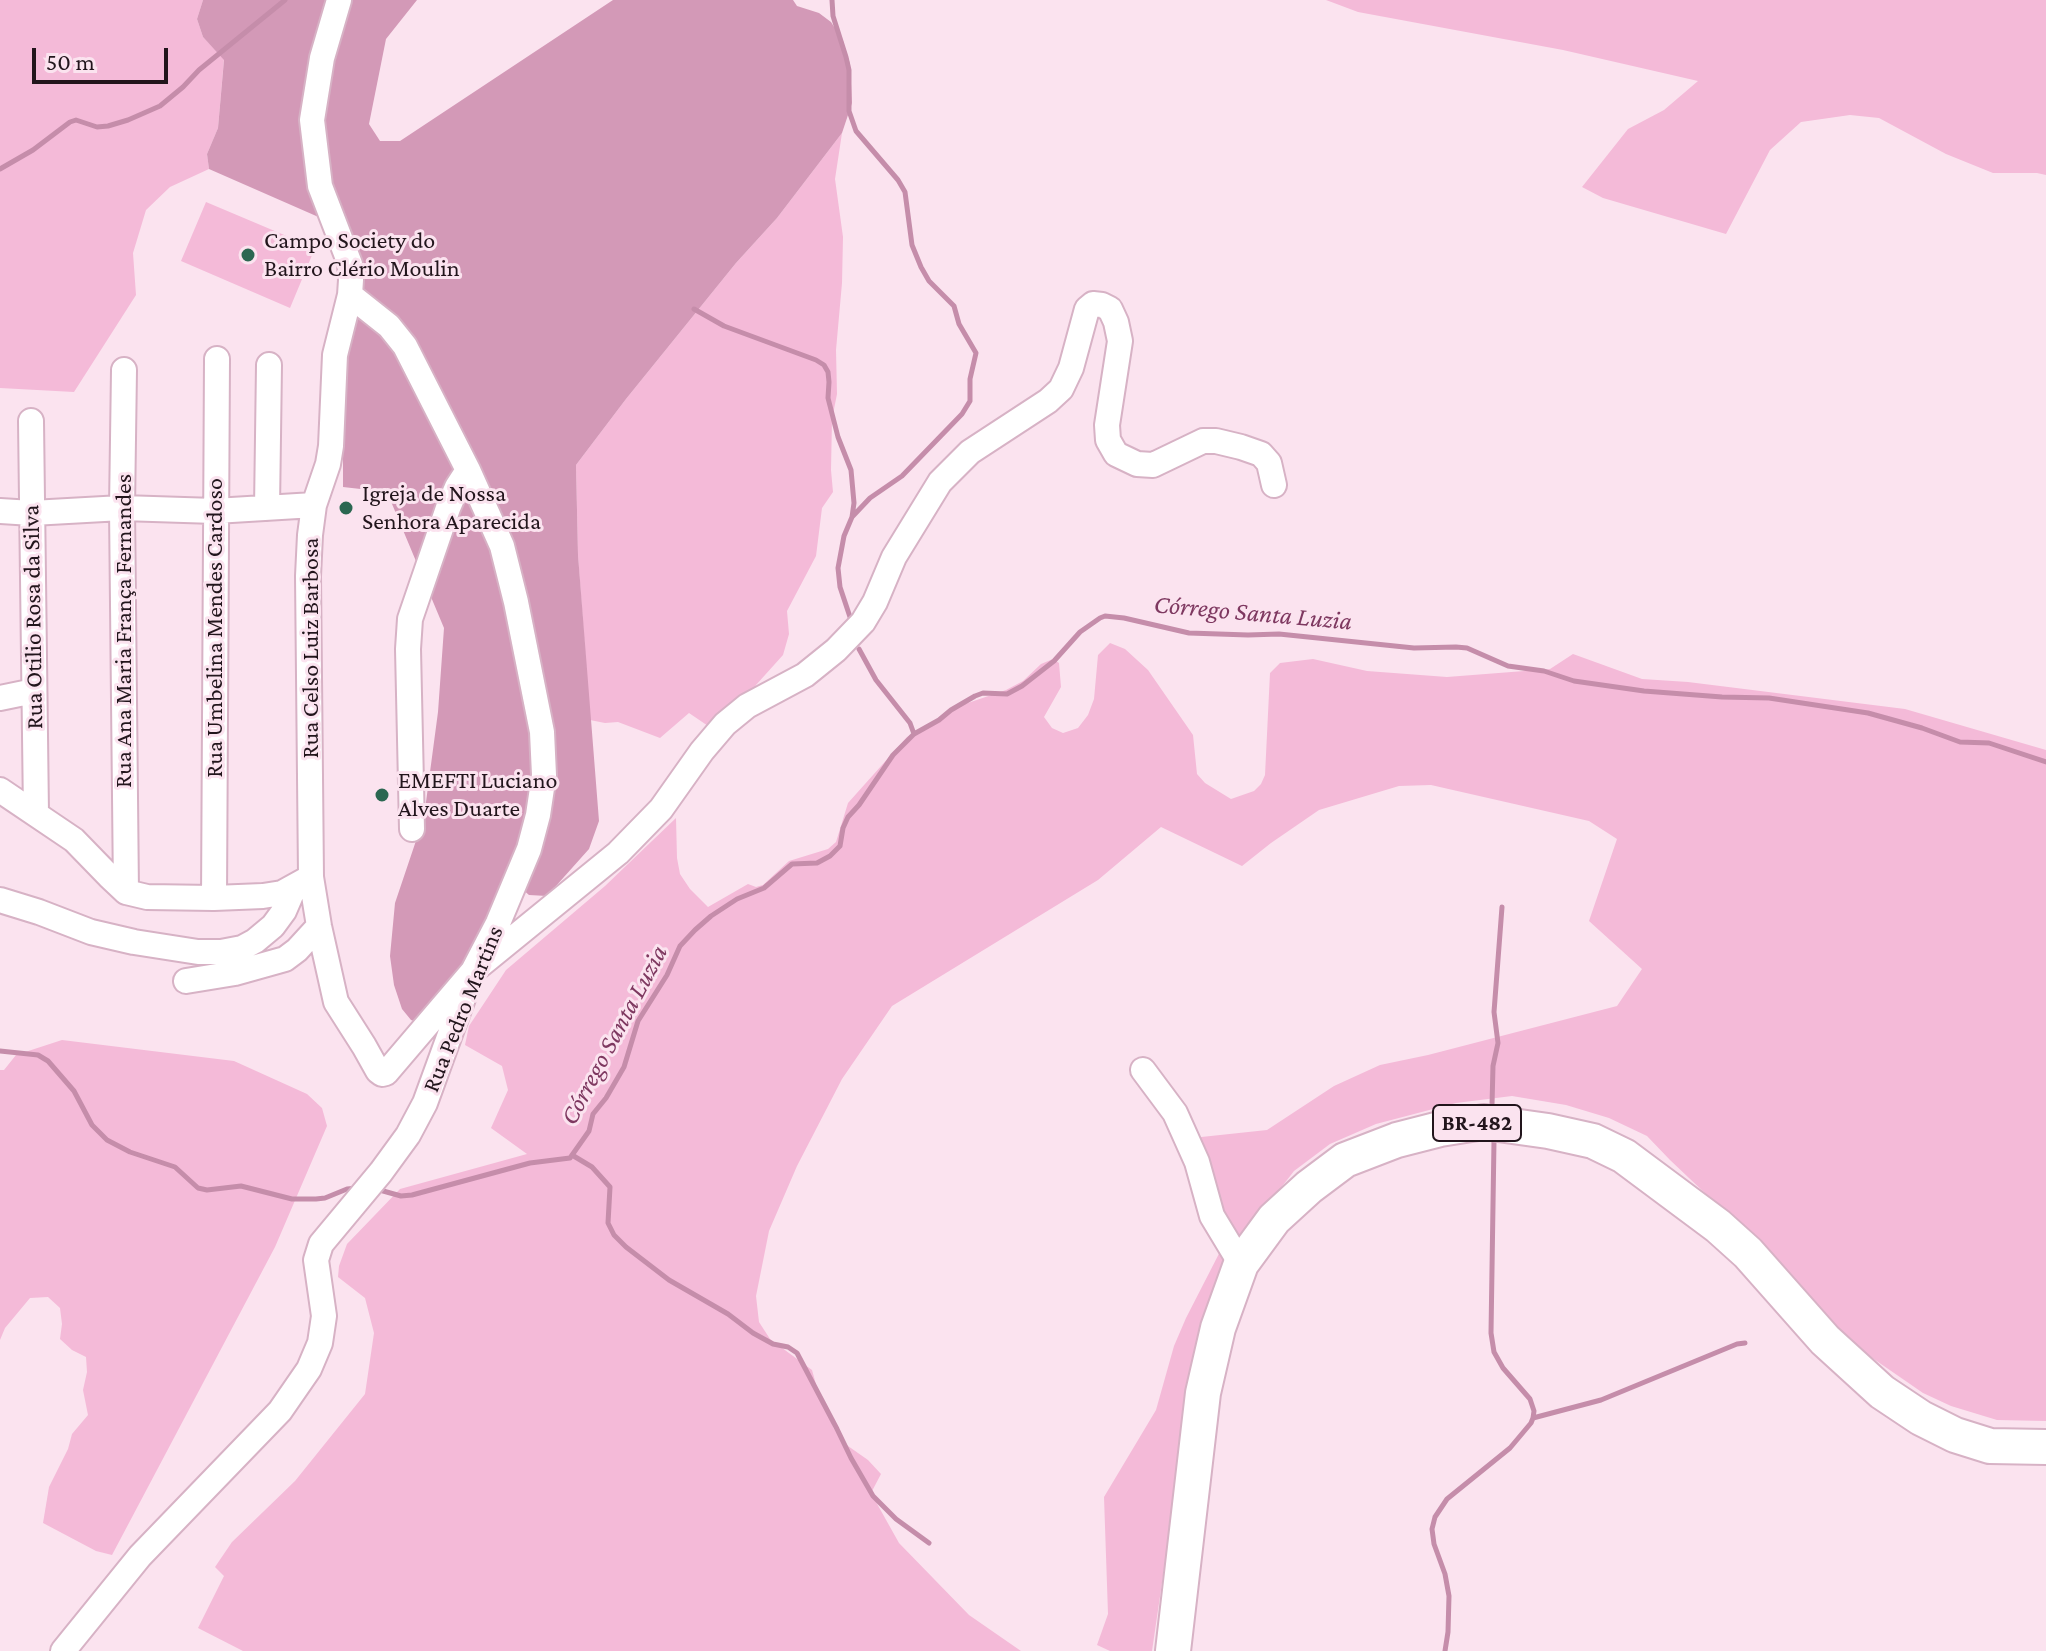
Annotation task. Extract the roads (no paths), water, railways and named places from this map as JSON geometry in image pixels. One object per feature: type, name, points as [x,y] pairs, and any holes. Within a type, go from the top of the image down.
[{"type":"highway","name":"BR-482","points":[[1173,1651],[1203,1393],[1218,1328],[1241,1264],[1274,1219],[1345,1160],[1397,1140],[1440,1129],[1484,1122],[1569,1135],[1593,1141],[1624,1156],[1718,1226],[1748,1253],[1825,1340],[1882,1392],[1921,1418],[1966,1439],[1990,1446],[2046,1447]]},
{"type":"street","name":"Rua Celso Luiz Barbosa","points":[[339,0],[322,58],[312,120],[320,186],[350,264],[351,280],[335,355],[331,446],[314,505],[310,535],[302,882],[319,926],[336,1002],[382,1074],[473,971]]},
{"type":"street","name":"Rua Pedro Martins","points":[[63,1651],[140,1556],[280,1411],[309,1369],[320,1343],[324,1316],[316,1260],[321,1244],[408,1135],[425,1103],[473,971],[498,923],[529,849],[538,815],[544,775],[542,732],[502,546],[468,470],[405,346],[389,326],[350,295]]},
{"type":"street","points":[[473,971],[618,853],[672,796],[702,751],[725,724],[747,706],[805,675],[836,650],[863,622],[894,557],[940,482],[970,452],[1048,401],[1061,389],[1071,368],[1087,309],[1093,304],[1110,309],[1120,341],[1107,425],[1108,440],[1116,454],[1137,464],[1153,465],[1203,441],[1216,441],[1261,454],[1269,463],[1274,485]]},
{"type":"street","name":"Rua Umbelina Mendes Cardoso","points":[[214,898],[217,359]]},
{"type":"street","points":[[267,508],[269,365]]},
{"type":"street","name":"Rua Ana Maria França Fernandes","points":[[124,370],[122,508],[126,892]]},
{"type":"street","name":"Rua Otilio Rosa da Silva","points":[[31,421],[36,813]]},
{"type":"street","points":[[412,829],[410,619],[448,508],[468,470]]},
{"type":"street","points":[[0,511],[32,513],[122,508],[215,511],[314,505]]},
{"type":"street","points":[[0,698],[34,691]]},
{"type":"street","points":[[0,790],[74,840],[126,892],[147,897],[263,896],[282,893],[302,882]]},
{"type":"street","points":[[0,900],[106,936],[198,952],[221,952],[242,948],[273,926],[302,882]]},
{"type":"street","points":[[186,981],[235,973],[285,959],[319,926]]},
{"type":"street","points":[[1143,1070],[1175,1113],[1197,1162],[1212,1216],[1241,1264]]},
{"type":"waterway","points":[[0,169],[33,150],[70,122],[76,120],[97,127],[108,126],[160,106],[285,0]]},
{"type":"waterway","points":[[832,0],[833,16],[849,70],[849,111],[856,131],[905,192],[912,245],[921,267],[929,281],[954,306],[959,324],[976,353],[970,379],[970,401],[962,414],[902,476],[870,498],[852,517],[844,536],[838,568],[840,587],[852,623]]},
{"type":"waterway","points":[[694,309],[724,326],[824,365],[828,372],[828,398],[838,437],[851,470],[852,517]]},
{"type":"waterway","name":"Córrego Santa Luzia","points":[[376,1189],[401,1196],[412,1195],[530,1163],[570,1158],[589,1131],[593,1114],[624,1067],[638,1021],[667,975],[680,946],[695,930],[737,899],[764,888],[792,864],[817,863],[830,856],[840,846],[848,817],[893,755],[914,734],[975,696],[983,693],[1007,694],[1022,686],[1054,661],[1080,632],[1105,616],[1189,633],[1279,634],[1414,648],[1467,648],[1508,666],[1544,671],[1574,681],[1644,691],[1769,698],[1868,713],[1960,742],[1989,743],[2046,762]]},
{"type":"waterway","points":[[859,649],[876,680],[910,723],[914,734]]},
{"type":"waterway","points":[[1492,1105],[1493,1066],[1498,1043],[1494,1012],[1502,907]]},
{"type":"waterway","name":"Córrego Santa Luzia","points":[[0,1051],[38,1055],[48,1061],[74,1091],[92,1125],[107,1140],[130,1152],[175,1167],[198,1188],[207,1190],[241,1186],[292,1199],[325,1198],[358,1188]]},
{"type":"waterway","points":[[1445,1651],[1449,1596],[1434,1544],[1432,1529],[1435,1517],[1447,1499],[1510,1448],[1531,1423],[1534,1411],[1530,1399],[1503,1368],[1494,1352],[1491,1333],[1494,1141]]},
{"type":"waterway","points":[[572,1155],[592,1167],[610,1187],[608,1223],[626,1247],[669,1280],[728,1314],[753,1333],[797,1353],[873,1496],[896,1519],[929,1543]]},
{"type":"waterway","points":[[1533,1418],[1601,1400],[1745,1343]]},
{"type":"place","name":"Campo Society do Bairro Clério Moulin","points":[[248,255]]},
{"type":"place","name":"Igreja de Nossa Senhora Aparecida","points":[[346,508]]},
{"type":"place","name":"EMEFTI Luciano Alves Duarte","points":[[382,795]]}]
